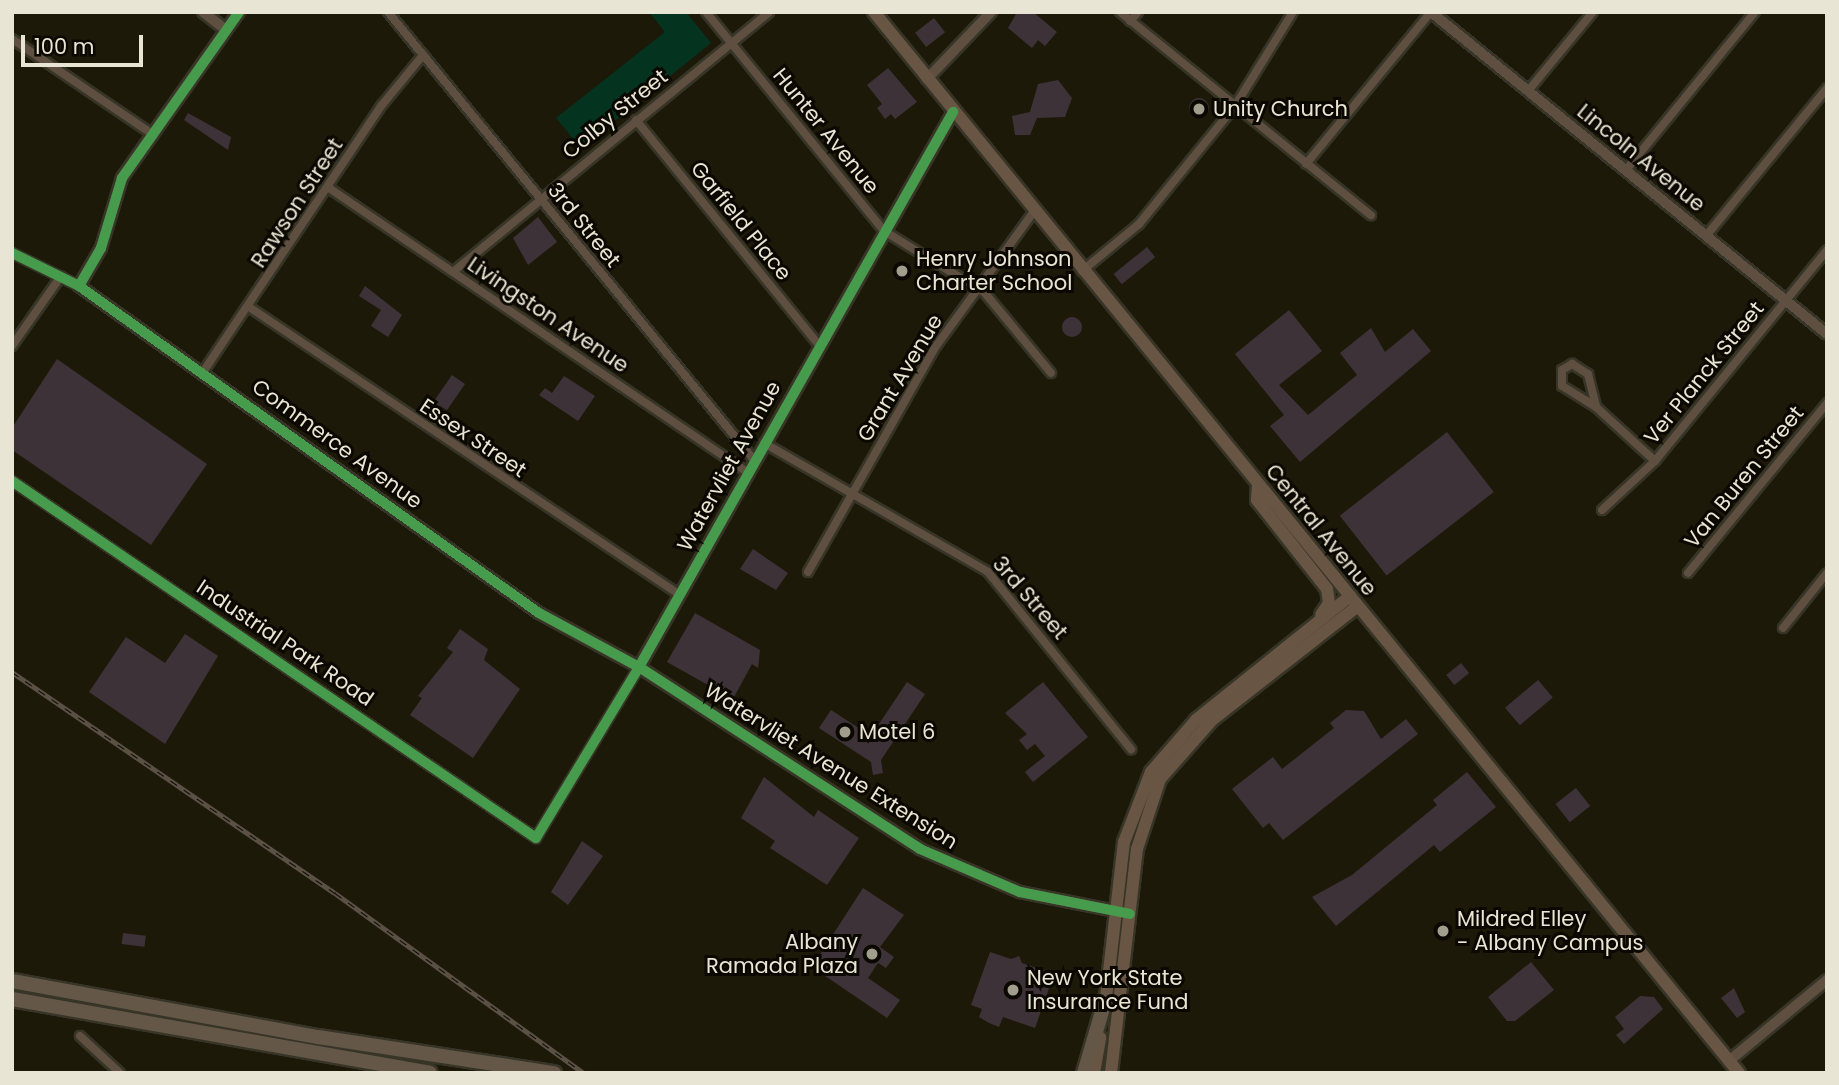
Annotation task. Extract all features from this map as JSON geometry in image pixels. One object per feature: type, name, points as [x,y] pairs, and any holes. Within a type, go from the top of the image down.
[{"type":"highway","points":[[12,981],[554,1073]]},
{"type":"highway","points":[[1084,1073],[1106,998]]},
{"type":"highway","points":[[12,999],[430,1073]]},
{"type":"highway","points":[[12,1009],[137,1023]]},
{"type":"main road","name":"Central Avenue","points":[[874,12],[1082,271],[1739,1073]]},
{"type":"main road","points":[[1258,484],[1257,500],[1327,589],[1329,603],[1311,626]]},
{"type":"main road","points":[[1094,1073],[1126,831],[1151,772],[1180,734],[1311,626],[1354,601]]},
{"type":"main road","points":[[1111,1073],[1139,835],[1160,779],[1186,743],[1354,601]]},
{"type":"main road","points":[[1259,682],[1347,621],[1366,624],[1396,652]]},
{"type":"street","points":[[203,12],[226,30]]},
{"type":"street","points":[[79,286],[101,248],[120,183],[239,12]]},
{"type":"street","name":"3rd Street","points":[[388,12],[754,460]]},
{"type":"street","name":"Hunter Avenue","points":[[706,12],[884,230],[977,287],[1051,373]]},
{"type":"street","name":"Colby Street","points":[[453,272],[769,12]]},
{"type":"street","points":[[927,79],[991,12]]},
{"type":"street","points":[[1120,12],[1371,215]]},
{"type":"street","points":[[1130,21],[1138,12]]},
{"type":"street","points":[[1082,271],[1139,224],[1235,106],[1293,12]]},
{"type":"street","points":[[1306,164],[1431,12]]},
{"type":"street","name":"Lincoln Avenue","points":[[1431,12],[1827,334]]},
{"type":"street","points":[[1528,91],[1593,12]]},
{"type":"street","points":[[1626,170],[1755,12]]},
{"type":"street","points":[[12,39],[154,135]]},
{"type":"street","name":"Rawson Street","points":[[203,372],[329,188],[382,105],[423,55]]},
{"type":"street","points":[[1706,236],[1827,88]]},
{"type":"street","name":"Watervliet Avenue","points":[[536,838],[639,667],[953,112]]},
{"type":"street","name":"Garfield Place","points":[[636,120],[819,345]]},
{"type":"street","name":"Livingston Avenue","points":[[329,188],[747,472]]},
{"type":"street","name":"Grant Avenue","points":[[808,572],[932,354],[977,287],[1035,210]]},
{"type":"street","name":"Ver Planck Street","points":[[1602,510],[1655,461],[1827,250]]},
{"type":"street","name":"Commerce Avenue","points":[[12,253],[79,286],[533,608],[639,667]]},
{"type":"street","points":[[12,346],[61,276]]},
{"type":"street","name":"Essex Street","points":[[248,307],[680,595]]},
{"type":"street","points":[[1597,407],[1588,374],[1576,365],[1566,365],[1560,377],[1565,390],[1597,407],[1655,461]]},
{"type":"street","name":"Van Buren Street","points":[[1688,573],[1827,402]]},
{"type":"street","name":"3rd Street","points":[[764,443],[988,572],[1131,749]]},
{"type":"street","name":"Industrial Park Road","points":[[12,481],[536,838]]},
{"type":"street","points":[[1783,628],[1827,573]]},
{"type":"street","name":"Watervliet Avenue Extension","points":[[639,667],[948,865],[1020,892],[1130,914]]},
{"type":"street","points":[[1729,1061],[1827,980]]},
{"type":"street","points":[[80,1036],[120,1073]]},
{"type":"green space","points":[[649,12],[686,12],[711,43],[581,148],[556,118],[665,32]]},
{"type":"building","points":[[1033,12],[1057,32],[1045,46],[1038,40],[1032,48],[1008,28],[1016,14]]},
{"type":"building","points":[[934,18],[945,32],[926,47],[915,33]]},
{"type":"building","points":[[888,68],[917,102],[895,119],[891,114],[885,119],[877,108],[882,104],[867,85]]},
{"type":"building","points":[[1058,80],[1072,98],[1065,117],[1037,118],[1030,135],[1015,135],[1012,116],[1030,112],[1038,84]]},
{"type":"building","name":"Unity Church","points":[[1199,98],[1206,101],[1209,108],[1206,115],[1199,118],[1192,115],[1189,108],[1192,101]]},
{"type":"building","points":[[188,113],[231,137],[228,150],[184,120]]},
{"type":"building","points":[[538,217],[557,242],[528,265],[513,238]]},
{"type":"building","points":[[1147,247],[1155,257],[1122,284],[1114,274]]},
{"type":"building","points":[[365,286],[402,315],[388,337],[371,326],[381,310],[359,296]]},
{"type":"building","points":[[1289,310],[1322,351],[1279,385],[1308,415],[1357,375],[1340,353],[1371,328],[1385,352],[1413,329],[1431,351],[1300,462],[1270,426],[1284,415],[1235,354]]},
{"type":"building","points":[[1068,317],[1076,317],[1082,327],[1076,337],[1068,337],[1062,331],[1062,323]]},
{"type":"building","points":[[57,359],[207,464],[151,545],[12,450],[12,428]]},
{"type":"building","points":[[452,375],[465,384],[447,410],[440,406],[435,415],[420,405],[427,396],[434,401]]},
{"type":"building","points":[[564,376],[595,396],[578,421],[539,395],[545,388],[552,393]]},
{"type":"building","points":[[1447,432],[1494,492],[1387,576],[1340,516]]},
{"type":"building","points":[[753,549],[788,573],[776,590],[740,569]]},
{"type":"building","points":[[695,613],[760,650],[758,668],[752,664],[733,699],[667,662]]},
{"type":"building","points":[[460,629],[488,649],[484,660],[520,689],[473,758],[410,715],[422,698],[418,696],[453,652],[447,648]]},
{"type":"building","points":[[185,634],[218,656],[165,744],[89,692],[126,637],[165,663]]},
{"type":"building","points":[[1461,663],[1469,673],[1454,685],[1446,675]]},
{"type":"building","points":[[1538,680],[1553,698],[1520,725],[1505,708]]},
{"type":"building","name":"Motel 6","points":[[907,682],[925,694],[881,760],[883,773],[873,775],[871,762],[819,728],[831,710],[871,736]]},
{"type":"building","points":[[1043,682],[1088,737],[1033,782],[1025,772],[1045,756],[1035,744],[1027,750],[1019,740],[1027,734],[1005,713]]},
{"type":"building","points":[[1346,710],[1364,711],[1381,739],[1406,719],[1418,734],[1283,840],[1269,823],[1263,828],[1232,789],[1273,757],[1282,769],[1334,728],[1330,723]]},
{"type":"building","points":[[1467,772],[1496,807],[1440,852],[1434,845],[1336,926],[1312,897],[1352,875],[1437,805],[1433,800]]},
{"type":"building","points":[[764,777],[814,817],[818,810],[859,838],[827,885],[770,848],[775,841],[741,818]]},
{"type":"building","points":[[1576,788],[1590,806],[1570,822],[1556,804]]},
{"type":"building","points":[[582,841],[603,856],[568,905],[551,892]]},
{"type":"building","name":"Albany Ramada Plaza","points":[[863,888],[904,915],[880,947],[894,957],[886,968],[878,963],[868,978],[900,1000],[887,1018],[812,967]]},
{"type":"building","points":[[123,933],[146,936],[144,947],[122,944]]},
{"type":"building","name":"New York State Insurance Fund","points":[[990,952],[1011,959],[1019,956],[1022,963],[1054,974],[1035,1028],[1003,1017],[999,1027],[979,1017],[982,1009],[971,1005]]},
{"type":"building","points":[[1531,962],[1554,990],[1515,1021],[1507,1021],[1488,997]]},
{"type":"building","points":[[1734,988],[1745,1012],[1737,1018],[1721,998]]},
{"type":"building","points":[[1640,996],[1654,997],[1663,1009],[1624,1044],[1616,1035],[1624,1029],[1615,1017]]},
{"type":"railway","points":[[12,672],[335,893],[584,1073]]},
{"type":"cycle path","points":[[79,286],[101,248],[122,178],[239,12]]},
{"type":"cycle path","points":[[12,481],[536,838],[639,667],[953,112]]},
{"type":"cycle path","points":[[12,253],[79,286],[539,613],[639,667],[920,849],[1020,892],[1130,914]]},
{"type":"place","name":"Unity Church","points":[[1199,109]]},
{"type":"place","name":"Henry Johnson Charter School","points":[[902,271]]},
{"type":"place","name":"Motel 6","points":[[845,732]]},
{"type":"place","name":"Mildred Elley - Albany Campus","points":[[1443,931]]},
{"type":"place","name":"Albany Ramada Plaza","points":[[872,954]]},
{"type":"place","name":"New York State Insurance Fund","points":[[1013,990]]}]
